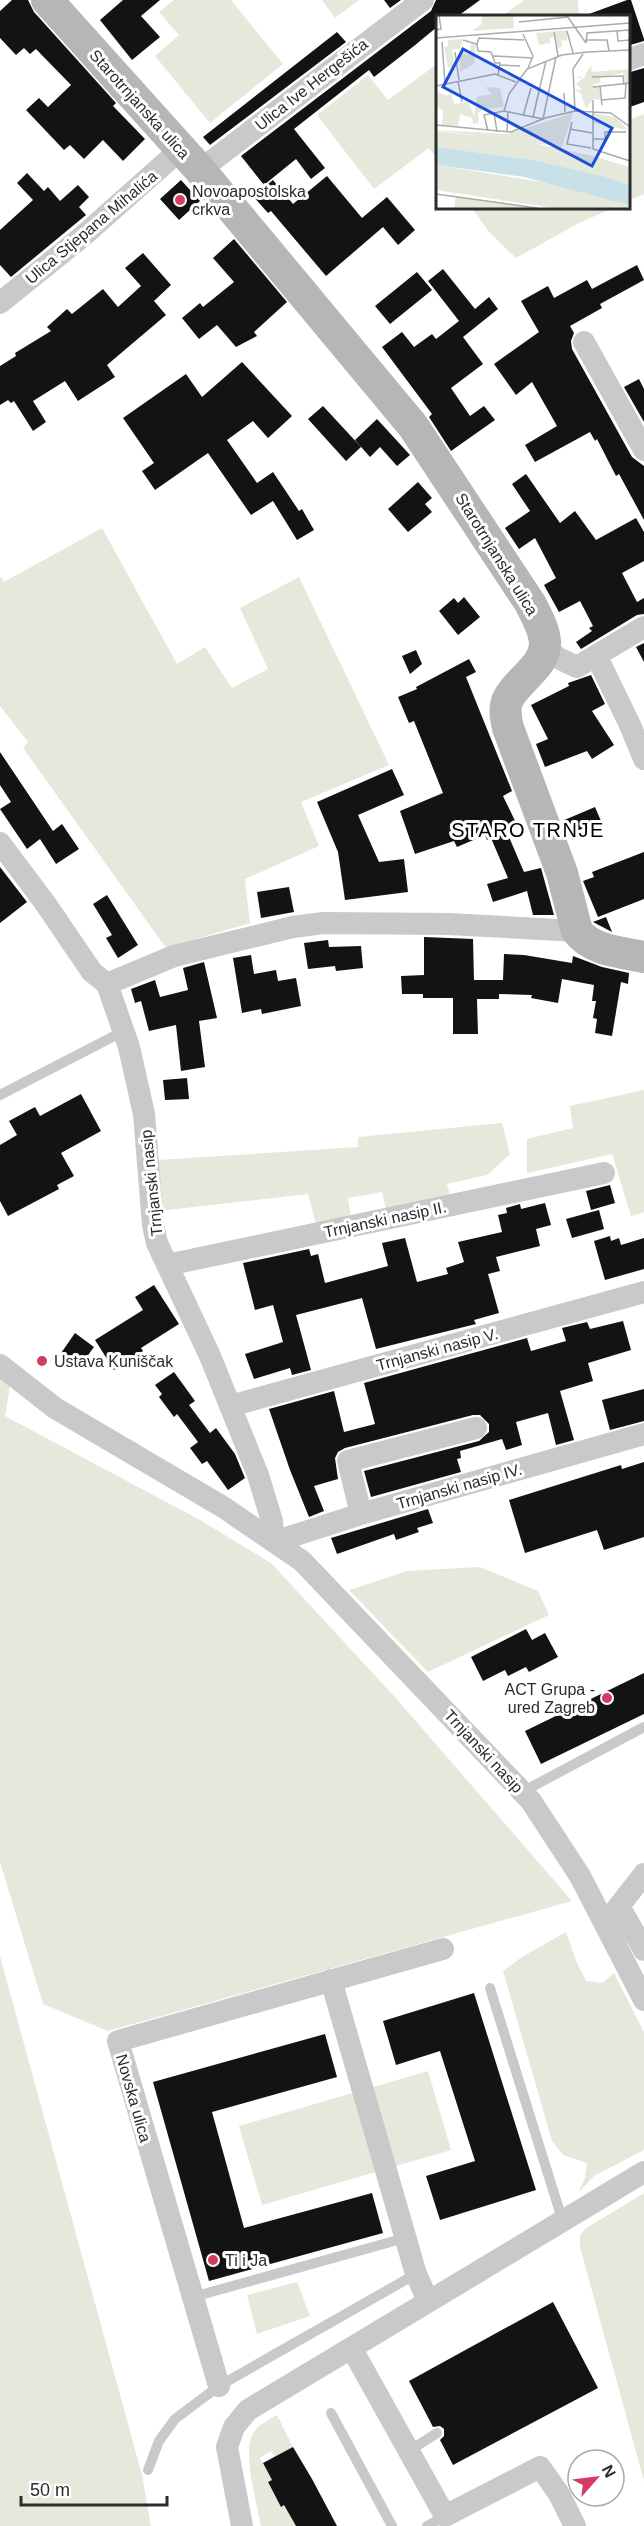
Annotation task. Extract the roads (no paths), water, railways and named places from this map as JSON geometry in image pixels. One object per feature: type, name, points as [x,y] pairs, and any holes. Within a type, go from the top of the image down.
[{"type":"street","name":"Ulica Ive Hergešića","points":[[191,160],[423,0]]},
{"type":"street","name":"Starotrnjanska ulica","points":[[50,1],[191,160],[413,426],[530,603],[544,634],[545,646]]},
{"type":"street","points":[[629,59],[644,54]]},
{"type":"street","name":"Ulica Stjepana Mihalića","points":[[0,303],[83,236],[191,160]]},
{"type":"street","points":[[584,342],[644,450]]},
{"type":"street","points":[[644,627],[577,667],[558,658],[545,646],[537,665],[508,700],[505,713],[508,729],[562,873],[578,931],[583,938],[601,948],[644,957]]},
{"type":"street","points":[[597,657],[644,759]]},
{"type":"street","name":"Trnjanski nasip","points":[[3,852],[92,972],[107,984],[124,1031],[144,1114],[153,1225],[157,1243],[192,1316],[230,1406],[264,1494],[272,1521],[274,1542]]},
{"type":"street","points":[[107,984],[174,956],[209,946],[293,927],[323,923],[449,924],[578,931]]},
{"type":"street","name":"Trnjanski nasip II.","points":[[167,1264],[604,1173]]},
{"type":"street","name":"Trnjanski nasip V.","points":[[230,1406],[644,1292]]},
{"type":"street","name":"Trnjanski nasip","points":[[0,1365],[55,1408],[223,1507],[302,1561],[522,1792],[556,1837],[644,2000]]},
{"type":"street","points":[[361,1514],[348,1461],[476,1428]]},
{"type":"street","name":"Trnjanski nasip IV.","points":[[274,1542],[361,1514],[644,1434]]},
{"type":"street","points":[[605,1924],[644,1874]]},
{"type":"street","points":[[619,1906],[644,1950]]},
{"type":"street","name":"Novska ulica","points":[[219,2386],[118,2041],[443,1949]]},
{"type":"street","points":[[331,1980],[405,2238],[416,2274],[428,2301]]},
{"type":"street","points":[[242,2526],[227,2447],[234,2427],[248,2410],[644,2172]]},
{"type":"street","points":[[352,2349],[409,2451],[436,2521],[540,2467],[559,2494],[575,2526]]},
{"type":"lane","points":[[0,1095],[124,1031]]},
{"type":"lane","points":[[522,1792],[644,1727]]},
{"type":"lane","points":[[490,1988],[563,2222]]},
{"type":"lane","points":[[193,2297],[405,2238]]},
{"type":"lane","points":[[147,2470],[159,2441],[175,2419],[219,2386],[416,2274]]},
{"type":"lane","points":[[331,2413],[392,2526]]},
{"type":"lane","points":[[409,2451],[437,2433]]},
{"type":"place","name":"Novoapostolska crkva","points":[[180,200]]},
{"type":"place","name":"Ustava Kuniščak","points":[[42,1361]]},
{"type":"place","name":"ACT Grupa - ured Zagreb","points":[[607,1698]]},
{"type":"place","name":"Ti i Ja","points":[[213,2260]]},
{"type":"district","name":"STARO TRNJE","points":[[528,830]]}]
